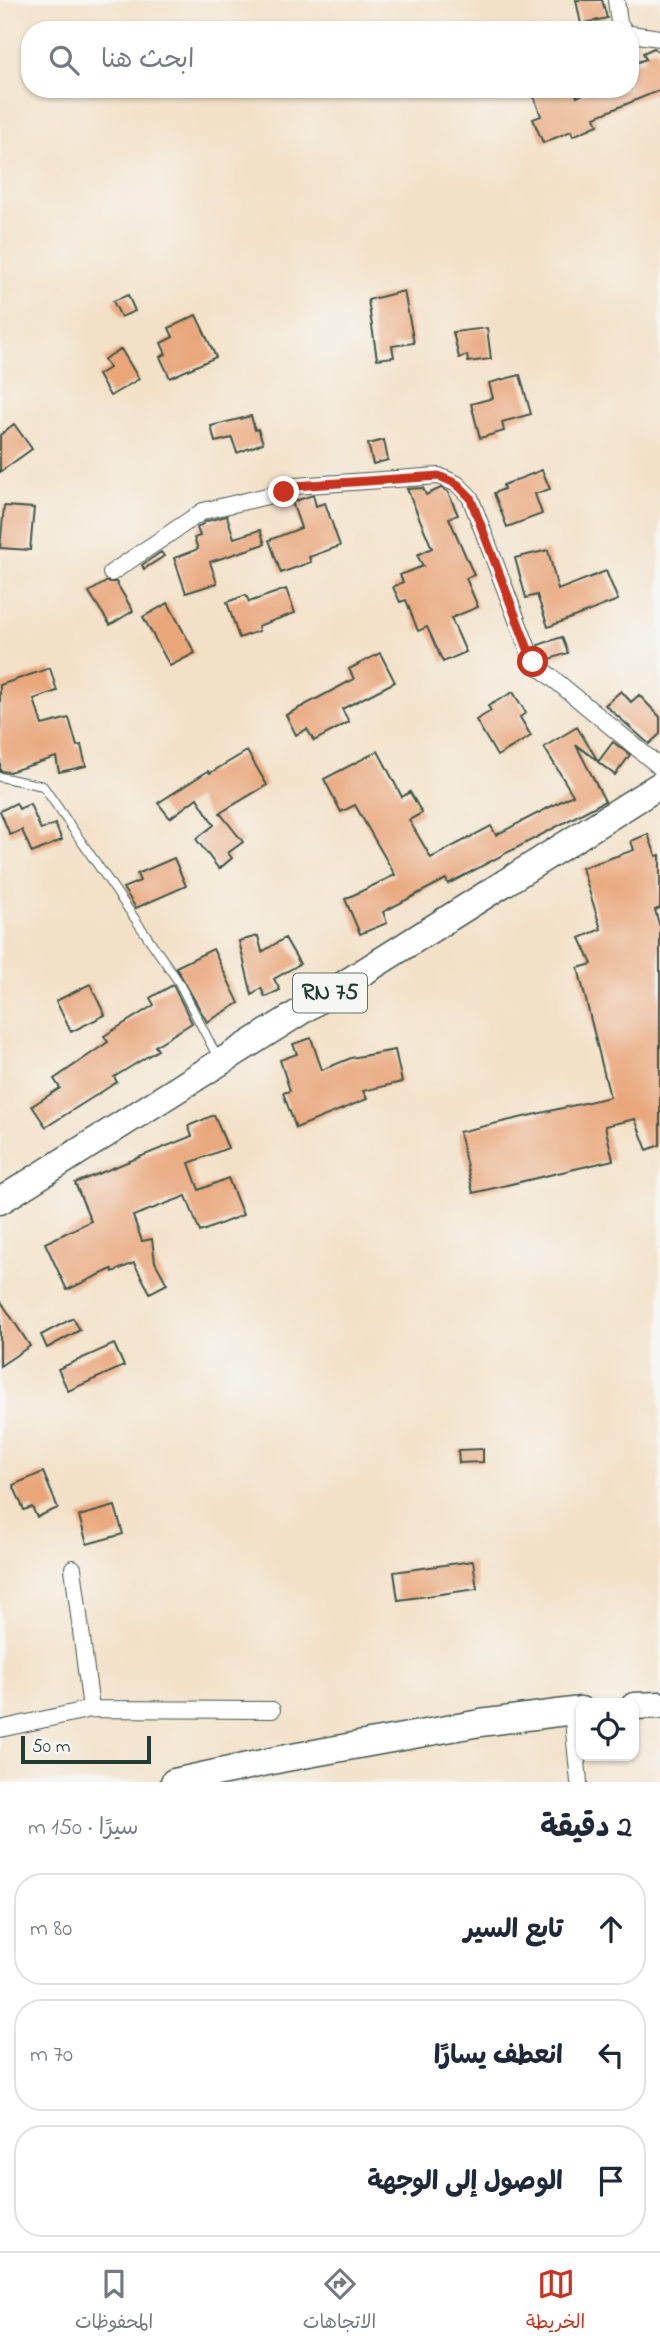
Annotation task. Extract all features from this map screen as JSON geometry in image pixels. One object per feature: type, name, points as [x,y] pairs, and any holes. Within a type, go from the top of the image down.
[{"type":"main road","name":"RN 75","points":[[0,1201],[660,785]]},
{"type":"main road","points":[[639,1706],[660,1705]]},
{"type":"main road","points":[[174,1782],[281,1759],[480,1723],[576,1711]]},
{"type":"street","points":[[616,0],[620,21]]},
{"type":"street","points":[[639,35],[660,38]]},
{"type":"street","points":[[111,573],[203,512],[284,492],[295,486],[439,476],[457,484],[470,497],[533,662],[660,767]]},
{"type":"street","points":[[73,1568],[91,1709]]},
{"type":"street","points":[[0,1729],[91,1709],[272,1710]]},
{"type":"street","points":[[578,1761],[579,1782]]},
{"type":"lane","points":[[0,777],[43,786],[178,981],[220,1062]]},
{"type":"building","points":[[576,0],[602,0],[607,18],[580,21]]},
{"type":"building","points":[[654,48],[660,53],[660,90],[595,117],[598,125],[573,136],[571,131],[543,143],[533,119],[541,116],[534,98],[639,98],[639,62],[646,59],[643,53]]},
{"type":"building","points":[[404,291],[414,343],[392,346],[394,357],[377,359],[368,300]]},
{"type":"building","points":[[128,295],[135,311],[121,317],[113,301]]},
{"type":"building","points":[[196,315],[216,357],[170,378],[160,357],[166,354],[161,343],[173,337],[169,328]]},
{"type":"building","points":[[487,328],[491,359],[468,362],[467,355],[459,358],[453,332]]},
{"type":"building","points":[[121,349],[139,379],[110,396],[98,375],[109,368],[104,359]]},
{"type":"building","points":[[520,375],[531,414],[502,422],[504,431],[480,438],[471,404],[493,398],[489,383]]},
{"type":"building","points":[[251,416],[263,443],[237,453],[232,438],[215,442],[211,426]]},
{"type":"building","points":[[14,424],[32,449],[0,472],[0,435]]},
{"type":"building","points":[[384,440],[388,460],[373,464],[368,444]]},
{"type":"building","points":[[542,470],[550,489],[535,494],[542,514],[507,527],[494,493],[504,489],[503,485]]},
{"type":"building","points":[[423,488],[426,495],[441,488],[448,492],[458,515],[449,518],[474,575],[466,578],[478,607],[451,618],[466,652],[443,662],[427,627],[418,631],[406,600],[400,602],[393,587],[403,582],[400,575],[423,566],[417,555],[432,548],[407,489]]},
{"type":"building","points":[[313,495],[316,506],[325,503],[340,546],[309,557],[311,562],[281,573],[269,540],[301,528],[292,502]]},
{"type":"building","points":[[4,506],[34,508],[30,550],[0,548]]},
{"type":"building","points":[[227,516],[234,538],[260,530],[265,544],[210,562],[217,583],[186,593],[174,558],[198,549],[194,538],[200,536],[197,528],[207,521]]},
{"type":"building","points":[[548,550],[558,590],[606,571],[618,600],[548,627],[537,595],[526,598],[515,558]]},
{"type":"building","points":[[161,552],[164,556],[144,569],[142,565]]},
{"type":"building","points":[[106,582],[116,582],[133,611],[110,625],[89,592]]},
{"type":"building","points":[[286,589],[295,613],[258,626],[259,631],[239,638],[227,602],[246,595],[249,602]]},
{"type":"building","points":[[168,603],[195,653],[170,666],[143,617]]},
{"type":"building","points":[[562,637],[568,653],[547,660],[542,656],[538,645]]},
{"type":"building","points":[[380,653],[395,682],[342,709],[349,722],[314,741],[307,729],[296,735],[286,715],[354,679],[349,669]]},
{"type":"building","points":[[50,668],[57,691],[34,699],[42,725],[69,718],[77,746],[81,745],[86,766],[59,772],[56,757],[9,772],[0,771],[0,685]]},
{"type":"building","points":[[621,691],[631,702],[639,695],[660,717],[660,734],[649,744],[605,705]]},
{"type":"building","points":[[513,692],[526,713],[520,717],[531,736],[497,756],[476,720],[491,711],[488,706]]},
{"type":"building","points":[[577,727],[598,761],[576,745],[605,801],[448,884],[446,879],[383,912],[387,923],[360,934],[345,899],[395,875],[355,805],[341,812],[324,779],[378,751],[402,797],[410,792],[422,813],[409,820],[431,858],[491,826],[496,835],[573,795],[544,747]]},
{"type":"building","points":[[613,742],[630,755],[615,775],[598,762]]},
{"type":"building","points":[[247,751],[267,785],[220,813],[243,842],[228,853],[232,858],[219,869],[196,839],[214,825],[197,798],[170,818],[158,803],[208,771],[210,773]]},
{"type":"building","points":[[16,803],[19,809],[30,804],[41,830],[55,824],[62,840],[32,853],[22,830],[10,835],[0,811]]},
{"type":"building","points":[[648,834],[656,856],[660,855],[660,908],[655,910],[660,927],[660,1145],[647,1150],[635,1119],[605,1126],[613,1160],[473,1193],[459,1132],[610,1097],[578,968],[592,964],[580,938],[601,929],[582,868],[634,850],[631,841]]},
{"type":"building","points":[[174,858],[186,886],[136,908],[123,888],[140,881],[137,874]]},
{"type":"building","points":[[258,936],[262,952],[285,938],[300,964],[274,979],[280,990],[265,997],[261,988],[252,995],[239,941]]},
{"type":"building","points":[[213,949],[239,1003],[207,1022],[176,967]]},
{"type":"building","points":[[90,984],[105,1015],[71,1032],[56,1001]]},
{"type":"building","points":[[173,985],[192,1023],[155,1046],[158,1050],[114,1077],[117,1082],[46,1127],[32,1106],[60,1088],[54,1079],[108,1042],[104,1036],[154,1005],[150,998]]},
{"type":"building","points":[[311,1038],[322,1070],[351,1058],[395,1050],[402,1082],[363,1091],[367,1099],[296,1128],[283,1093],[290,1091],[280,1060],[297,1054],[293,1044]]},
{"type":"building","points":[[214,1115],[228,1148],[189,1163],[199,1190],[228,1178],[243,1215],[200,1232],[186,1196],[133,1216],[142,1241],[152,1239],[155,1262],[167,1284],[150,1293],[134,1263],[113,1272],[112,1269],[67,1290],[45,1243],[91,1221],[75,1183],[192,1136],[188,1126]]},
{"type":"building","points":[[0,1300],[30,1346],[0,1366]]},
{"type":"building","points":[[73,1318],[80,1330],[47,1348],[41,1335]]},
{"type":"building","points":[[114,1344],[124,1366],[68,1391],[58,1369]]},
{"type":"building","points":[[483,1449],[483,1462],[459,1463],[458,1450]]},
{"type":"building","points":[[43,1472],[58,1508],[37,1517],[32,1507],[24,1510],[13,1485]]},
{"type":"building","points":[[115,1506],[123,1534],[87,1544],[79,1516]]},
{"type":"building","points":[[473,1561],[477,1589],[398,1600],[394,1572]]},
{"type":"route","points":[[284,492],[295,486],[439,476],[457,484],[470,497],[533,662]]}]
